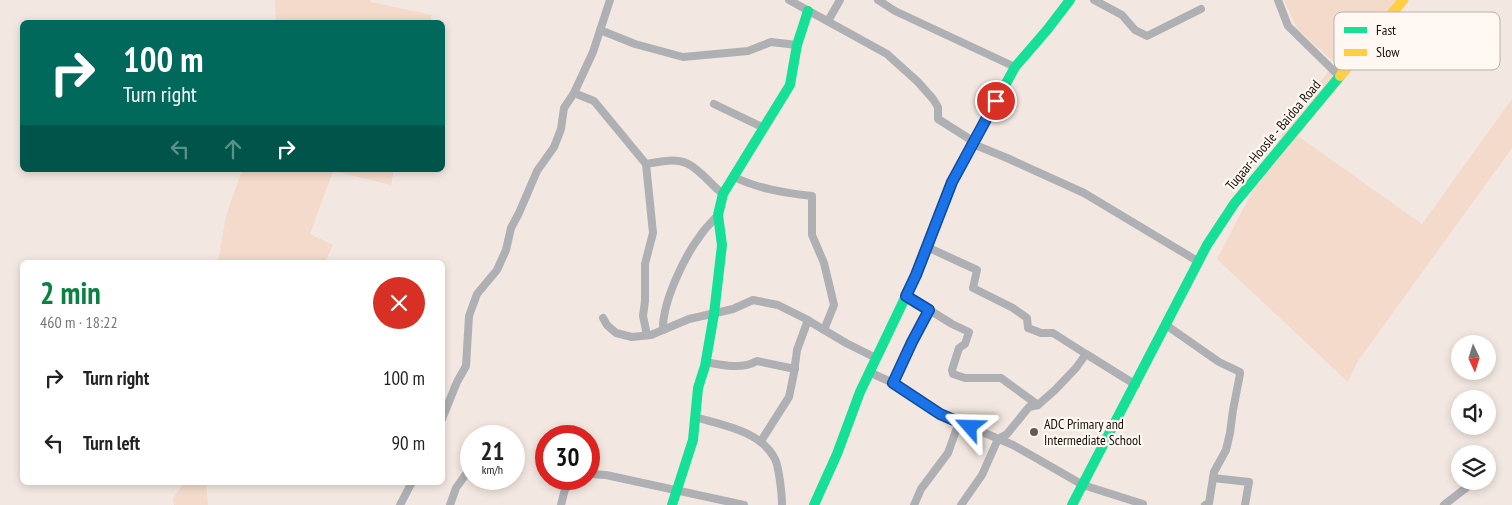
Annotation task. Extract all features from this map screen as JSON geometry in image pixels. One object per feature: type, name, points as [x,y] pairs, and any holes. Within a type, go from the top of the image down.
[{"type":"street","points":[[445,412],[466,366],[469,316],[478,294],[497,270],[506,250],[511,228],[520,213],[537,171],[554,147],[561,129],[564,108],[574,93],[593,52],[610,0]]},
{"type":"street","points":[[788,0],[887,54],[918,82],[933,99],[938,106],[938,119],[968,138],[973,144],[1084,193],[1199,262]]},
{"type":"street","points":[[828,21],[840,0]]},
{"type":"street","points":[[878,0],[895,11],[1015,67]]},
{"type":"street","points":[[814,505],[837,454],[860,392],[890,332],[927,247],[952,182],[1015,67],[1070,0]]},
{"type":"street","points":[[1094,0],[1122,16],[1135,30],[1147,36],[1201,9]]},
{"type":"street","points":[[1278,0],[1288,26],[1339,76]]},
{"type":"street","name":"Tugaar-Hoosle - Baidoa Road","points":[[1393,12],[1403,0]]},
{"type":"street","points":[[672,505],[693,440],[698,388],[714,314],[722,245],[718,215],[723,194],[790,85],[796,45],[808,11]]},
{"type":"street","points":[[600,30],[635,44],[683,57],[748,51],[771,42],[796,45]]},
{"type":"street","name":"Tugaar-Hoosle - Baidoa Road","points":[[1072,505],[1136,385],[1207,245],[1234,204],[1344,70]]},
{"type":"street","points":[[574,93],[594,101],[646,164],[654,232],[645,264],[644,316],[647,336]]},
{"type":"street","points":[[714,104],[764,128]]},
{"type":"street","points":[[646,164],[666,160],[685,162],[723,194]]},
{"type":"street","points":[[734,177],[777,191],[812,196],[812,235],[824,263],[834,305],[824,330]]},
{"type":"street","points":[[663,330],[669,298],[686,258],[699,237],[718,215]]},
{"type":"street","points":[[927,247],[977,270],[974,288],[1013,308],[1026,318],[1028,328],[1041,333],[1053,333],[1136,385]]},
{"type":"street","points":[[906,296],[970,333],[965,344],[959,348],[952,370],[953,374],[965,378],[1001,378],[1038,404]]},
{"type":"street","points":[[603,318],[607,325],[616,333],[632,337],[647,336],[689,319],[733,309],[753,300],[778,305],[876,358]]},
{"type":"street","points":[[893,383],[929,310]]},
{"type":"street","points":[[761,441],[789,397],[797,350],[808,320]]},
{"type":"street","points":[[1166,326],[1219,362],[1240,372],[1226,450],[1214,472],[1209,503],[1204,505]]},
{"type":"street","points":[[961,505],[982,475],[998,439],[1007,434],[1029,407],[1038,404],[1055,390],[1076,368],[1086,354]]},
{"type":"street","points":[[705,362],[730,366],[749,365],[757,360],[795,369]]},
{"type":"street","points":[[869,372],[893,383],[940,414],[1014,445],[1084,485],[1142,504]]},
{"type":"street","points":[[695,417],[741,430],[761,441],[775,459],[782,505]]},
{"type":"street","points":[[914,505],[921,489],[948,453],[959,422]]},
{"type":"street","points":[[600,475],[744,505]]},
{"type":"street","points":[[1213,478],[1249,482],[1245,505]]},
{"type":"street","points":[[450,505],[460,482]]},
{"type":"street","points":[[400,505],[410,485]]},
{"type":"street","points":[[561,505],[565,490]]},
{"type":"street","points":[[1444,505],[1463,490]]},
{"type":"shaded area","points":[[275,0],[371,0],[371,2],[432,15],[431,20],[276,20]]},
{"type":"shaded area","points":[[1284,0],[1410,0],[1400,12],[1334,12],[1334,62],[1298,30]]},
{"type":"shaded area","points":[[1334,64],[1334,70],[1352,70],[1298,136],[1422,224],[1512,99],[1512,148],[1358,361],[1348,382],[1217,259],[1288,123]]},
{"type":"shaded area","points":[[241,172],[333,172],[310,234],[333,245],[326,260],[218,260],[226,216]]},
{"type":"shaded area","points":[[337,172],[394,172],[391,185]]},
{"type":"shaded area","points":[[183,485],[206,485],[208,505],[174,505],[173,498]]},
{"type":"traffic: fast","points":[[814,505],[837,454],[860,392],[916,275],[952,183],[1015,67],[1070,0]]},
{"type":"traffic: fast","points":[[672,505],[693,440],[698,388],[705,366],[714,314],[722,245],[718,215],[723,194],[790,85],[797,45],[808,11]]},
{"type":"traffic: fast","points":[[1072,505],[1207,245],[1234,204],[1340,76]]},
{"type":"traffic: slow","points":[[1393,12],[1403,0]]},
{"type":"traffic: slow","points":[[1340,76],[1345,70]]},
{"type":"place","name":"ADC Primary and Intermediate School","points":[[1034,432]]},
{"type":"route","points":[[970,427],[940,414],[893,383],[929,310],[906,296],[952,182],[996,101]]}]
